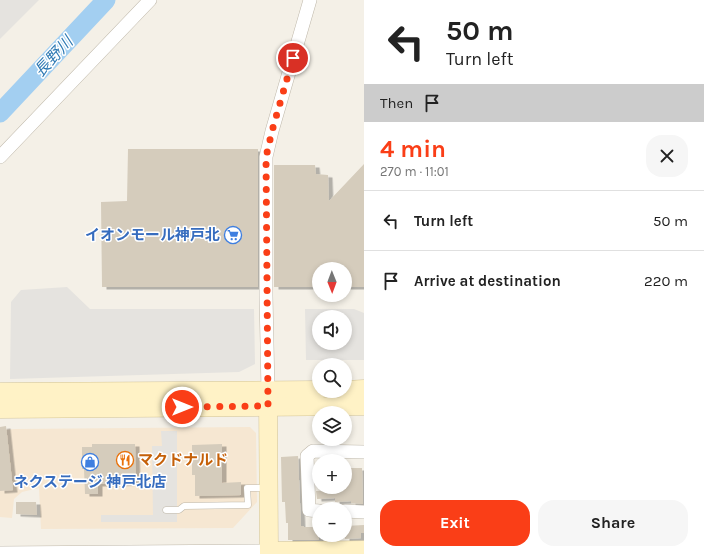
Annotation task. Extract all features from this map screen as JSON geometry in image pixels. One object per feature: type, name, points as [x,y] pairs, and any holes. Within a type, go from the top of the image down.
[{"type":"street","points":[[0,157],[150,0]]},
{"type":"street","points":[[269,553],[266,157],[272,131],[310,0]]},
{"type":"street","points":[[352,390],[364,389]]},
{"type":"street","points":[[0,408],[268,398],[312,391]]},
{"type":"street","points":[[0,392],[268,398],[364,406]]},
{"type":"street","points":[[312,510],[309,510],[307,456],[313,451],[364,452]]},
{"type":"street","points":[[352,512],[364,512]]},
{"type":"street","points":[[0,553],[269,553],[364,550]]},
{"type":"lane","points":[[166,510],[179,510],[184,506],[248,505],[247,488],[268,488]]},
{"type":"shaded area","points":[[0,0],[39,0],[0,39]]},
{"type":"shaded area","points":[[67,287],[90,309],[254,309],[255,364],[239,372],[10,379],[11,302],[21,290]]},
{"type":"shaded area","points":[[305,309],[354,309],[364,313],[364,360],[352,360],[352,358],[312,358],[312,360],[306,360]]},
{"type":"shaded area","points":[[250,427],[256,433],[257,502],[233,528],[41,529],[39,488],[22,492],[14,499],[12,518],[0,517],[0,430]]},
{"type":"shaded area","points":[[161,431],[177,431],[177,522],[101,522],[101,515],[153,515],[152,446],[162,446]]},
{"type":"building","name":"イオンモール神戸北","points":[[128,149],[258,149],[258,287],[102,287],[101,202],[127,201]]},
{"type":"building","points":[[364,164],[364,287],[352,287],[352,262],[312,262],[312,287],[274,287],[274,165],[315,165],[316,174],[328,175],[329,201]]},
{"type":"building","points":[[6,426],[13,490],[0,491],[0,427]]},
{"type":"building","points":[[92,444],[135,444],[136,483],[98,484],[98,494],[85,494],[84,469],[82,469],[82,447],[92,447]]},
{"type":"building","points":[[222,444],[222,483],[241,482],[241,495],[195,496],[195,475],[192,475],[192,445]]},
{"type":"building","points":[[298,456],[301,526],[312,527],[312,540],[288,540],[288,523],[286,523],[285,502],[282,502],[281,457]]},
{"type":"building","points":[[352,468],[362,468],[363,504],[352,503],[351,501],[335,502],[335,498],[317,499],[316,494],[352,494]]},
{"type":"building","points":[[16,502],[36,502],[37,515],[16,514]]},
{"type":"building","points":[[364,525],[364,533],[361,533],[361,538],[352,539],[352,526]]},
{"type":"waterway","name":"長野川","points":[[0,113],[106,0]]},
{"type":"place","name":"イオンモール神戸北","points":[[233,235]]},
{"type":"place","name":"マクドナルド","points":[[125,460]]},
{"type":"place","name":"ネクステージ 神戸北店","points":[[90,462]]},
{"type":"route","points":[[182,407],[268,406],[266,157],[293,58]]}]
